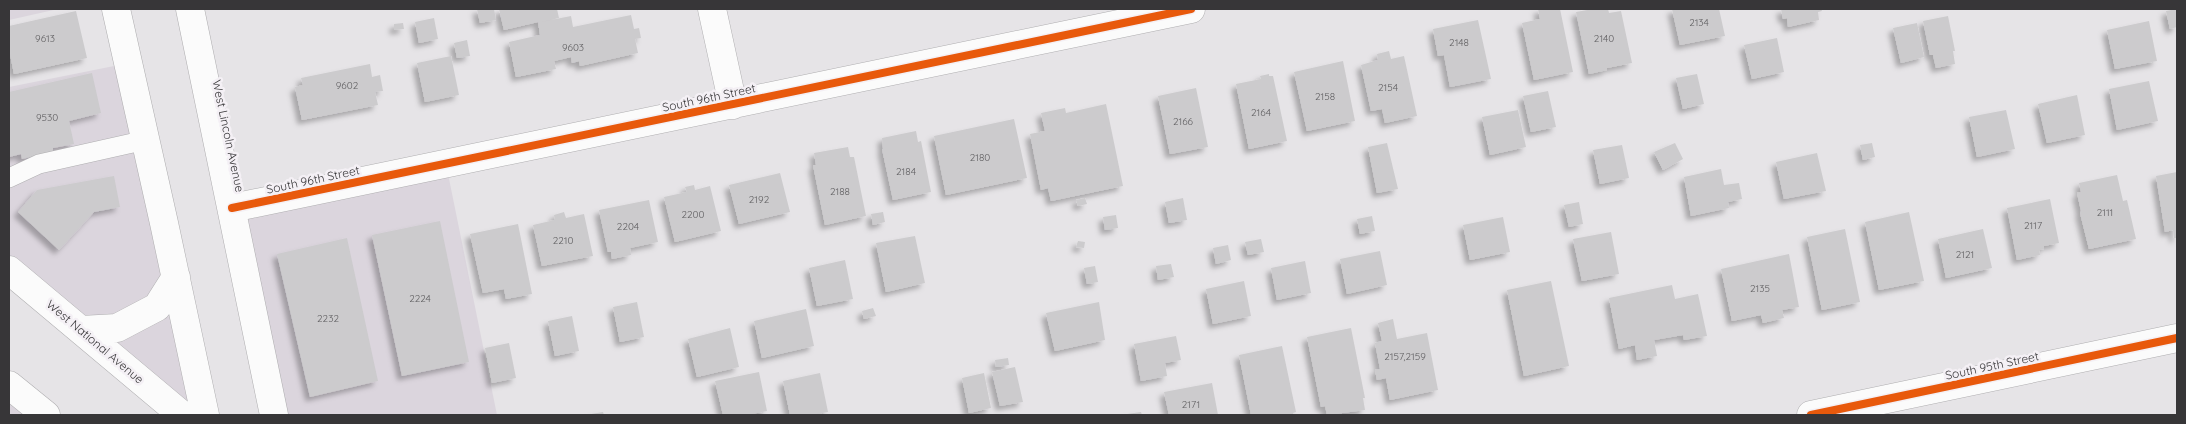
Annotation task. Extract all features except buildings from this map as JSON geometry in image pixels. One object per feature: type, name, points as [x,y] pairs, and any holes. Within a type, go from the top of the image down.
[{"type":"street","points":[[116,9],[205,415]]},
{"type":"street","name":"West Lincoln Avenue","points":[[190,9],[274,415]]},
{"type":"street","points":[[712,9],[733,105]]},
{"type":"street","name":"South 96th Street","points":[[232,208],[1191,9]]},
{"type":"street","name":"West National Avenue","points":[[9,270],[182,415]]},
{"type":"street","points":[[81,330],[117,328],[157,307],[176,277]]},
{"type":"street","name":"South 95th Street","points":[[1811,415],[2177,338]]},
{"type":"street","points":[[9,385],[46,415]]},
{"type":"lane","points":[[9,178],[39,164],[146,140]]},
{"type":"shaded area","points":[[9,9],[58,9],[9,20]]},
{"type":"shaded area","points":[[129,63],[205,415],[9,270],[9,87]]},
{"type":"shaded area","points":[[446,164],[497,415],[274,415],[232,208]]},
{"type":"shaded area","points":[[9,385],[46,415],[9,415]]},
{"type":"cycle path","points":[[232,208],[1191,9]]},
{"type":"cycle path","points":[[1811,415],[2177,338]]}]
